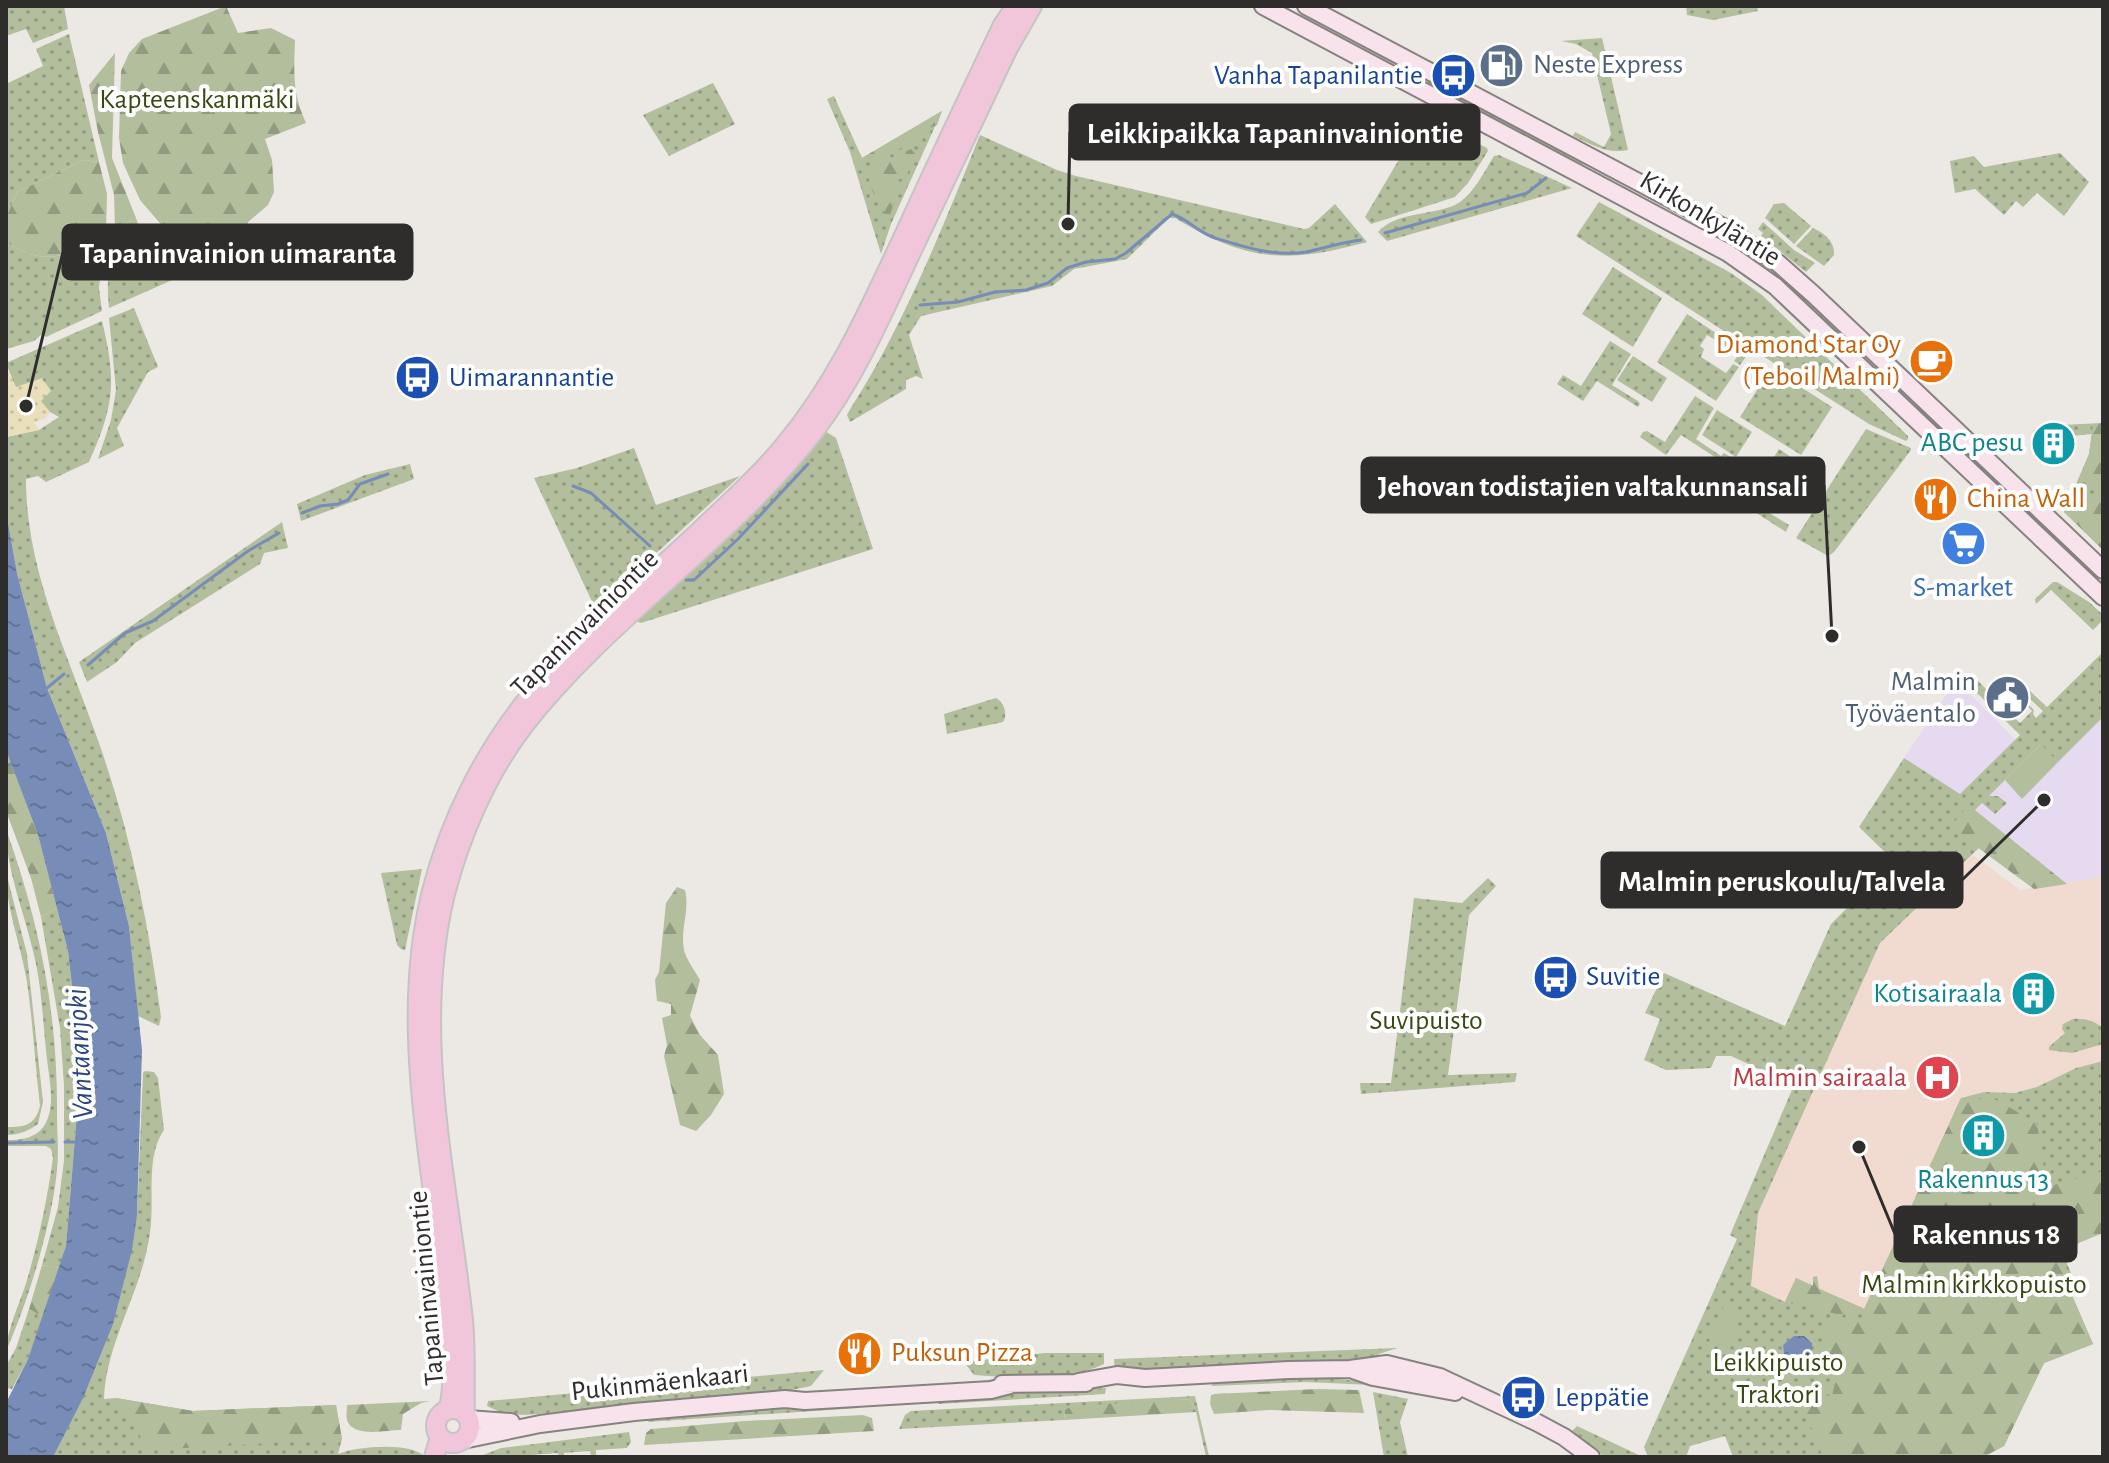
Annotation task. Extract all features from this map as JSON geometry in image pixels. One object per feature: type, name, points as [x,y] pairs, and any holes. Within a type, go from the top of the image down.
[{"type":"main road","name":"Tapaninvainiontie","points":[[461,1414],[452,1394],[450,1326],[419,1066],[417,999],[419,960],[432,891],[459,814],[486,758],[532,693],[626,599],[755,479],[785,446],[834,380],[1003,25],[1016,6]]},
{"type":"main road","name":"Tapaninvainiontie","points":[[461,1414],[463,1324],[431,1053],[431,998],[445,893],[472,818],[499,764],[523,726],[554,690],[615,628],[738,515],[815,430],[843,389],[877,325],[1008,48],[1032,6]]},
{"type":"main road","name":"Kirkonkyläntie","points":[[1263,6],[1728,253],[1775,286],[2103,597]]},
{"type":"main road","name":"Kirkonkyläntie","points":[[1306,6],[1725,228],[1778,263],[1893,368],[2103,570]]},
{"type":"main road","name":"Pukinmäenkaari","points":[[451,1444],[540,1424],[647,1410],[785,1399],[805,1401],[924,1395],[991,1390],[1010,1385],[1078,1382],[1111,1385],[1145,1378],[1350,1369],[1387,1364],[1440,1377],[1555,1432],[1591,1457]]},
{"type":"main road","name":"Pukinmäenkaari","points":[[461,1414],[540,1424]]},
{"type":"main road","points":[[434,1457],[451,1444],[469,1430],[461,1414],[437,1419],[436,1425],[451,1444]]},
{"type":"shaded area","points":[[1958,682],[2015,739],[2015,745],[1963,796],[1904,758]]},
{"type":"shaded area","points":[[2103,715],[2103,876],[2034,889],[1979,848],[1975,810],[2041,744],[2058,761]]},
{"type":"shaded area","name":"Malmin sairaala","points":[[1973,855],[2020,890],[2103,877],[2103,1061],[2076,1068],[2037,1087],[2015,1093],[1984,1092],[1961,1098],[1864,1310],[1796,1278],[1785,1302],[1751,1287],[1758,1213],[1880,943]]},
{"type":"green space","points":[[6,6],[64,6],[68,29],[33,43],[26,29],[6,36]]},
{"type":"green space","name":"Kapteenskanmäki","points":[[226,6],[238,33],[271,28],[295,40],[296,92],[306,123],[265,139],[272,160],[274,192],[268,205],[248,222],[241,253],[204,260],[182,249],[140,200],[123,163],[119,138],[121,71],[129,53],[142,39]]},
{"type":"green space","points":[[1686,6],[1757,6],[1758,11],[1713,20],[1687,15]]},
{"type":"green space","points":[[69,34],[99,162],[83,160],[17,192],[6,218],[6,84],[43,66],[36,49]]},
{"type":"green space","points":[[1602,38],[1628,150],[1606,150],[1573,136],[1575,132],[1604,147],[1611,134],[1592,53],[1576,44],[1561,41]]},
{"type":"green space","points":[[115,53],[112,158],[136,218],[115,229],[114,195],[89,85]]},
{"type":"green space","points":[[1430,79],[1584,161],[1580,168],[1425,86]]},
{"type":"green space","points":[[713,83],[735,124],[669,156],[643,115]]},
{"type":"green space","points":[[834,96],[862,158],[942,111],[891,224],[881,254],[850,152],[827,99]]},
{"type":"green space","points":[[942,111],[937,125],[904,146],[878,158],[859,162],[848,129],[862,158]]},
{"type":"green space","points":[[1427,112],[1488,151],[1468,183],[1455,197],[1371,224],[1365,217]]},
{"type":"green space","points":[[980,135],[1076,176],[1304,229],[1335,204],[1367,242],[1313,254],[1268,255],[1224,243],[1175,218],[1169,218],[1127,259],[1074,269],[1052,286],[921,316],[909,335],[923,379],[916,376],[906,380],[906,389],[850,422],[847,415],[904,311],[937,241]]},
{"type":"green space","points":[[911,149],[916,155],[907,174],[896,182],[895,199],[890,215],[886,216],[872,190],[866,169]]},
{"type":"green space","points":[[2060,153],[2089,182],[2064,216],[2037,193],[2023,207],[2016,201],[2004,215],[1975,189],[1955,193],[1950,161],[1974,156],[1984,167]]},
{"type":"green space","points":[[1499,155],[1572,188],[1387,241],[1378,232],[1396,220],[1441,210],[1460,202],[1475,187],[1494,156]]},
{"type":"green space","points":[[83,160],[99,162],[107,194],[106,233],[68,253],[46,257],[6,242],[6,218],[17,192]]},
{"type":"green space","points":[[1599,202],[1731,273],[1762,295],[1908,439],[1906,441],[1869,424],[1576,236]]},
{"type":"green space","points":[[1784,203],[1811,226],[1794,244],[1765,218],[1774,204]]},
{"type":"green space","points":[[136,218],[140,230],[157,243],[169,269],[186,274],[109,308],[109,268],[115,229]]},
{"type":"green space","points":[[1763,222],[1794,250],[1815,263],[1806,272],[1761,236],[1763,233],[1758,229]]},
{"type":"green space","points":[[1700,227],[1736,241],[1785,275],[1861,348],[1859,351],[1835,336],[1698,230]]},
{"type":"green space","points":[[1813,228],[1825,235],[1833,246],[1834,255],[1824,266],[1796,246]]},
{"type":"green space","points":[[106,233],[99,288],[102,311],[46,337],[42,334],[34,341],[6,349],[6,242],[46,257],[68,253]]},
{"type":"green space","points":[[1613,267],[1662,298],[1633,347],[1582,314]]},
{"type":"green space","points":[[134,308],[158,367],[148,372],[117,428],[124,446],[98,459],[111,420],[116,390],[109,318]]},
{"type":"green space","points":[[1687,314],[1748,354],[1740,365],[1734,361],[1739,354],[1707,335],[1700,346],[1704,349],[1701,357],[1726,373],[1733,364],[1739,367],[1716,401],[1657,362]]},
{"type":"green space","points":[[102,321],[111,378],[104,425],[89,462],[46,482],[38,476],[26,479],[28,514],[33,548],[51,614],[99,743],[129,844],[151,948],[161,1017],[159,1026],[138,1016],[129,926],[106,833],[47,688],[17,573],[6,511],[6,437],[39,430],[59,417],[24,386],[16,388],[6,363]]},
{"type":"green space","points":[[1610,341],[1631,354],[1612,385],[1638,401],[1638,407],[1597,381],[1583,401],[1557,384],[1563,375],[1581,386]]},
{"type":"green space","points":[[1633,356],[1667,378],[1652,402],[1617,380]]},
{"type":"green space","points":[[1771,368],[1832,407],[1801,455],[1740,417]]},
{"type":"green space","points":[[1695,396],[1714,408],[1696,439],[1721,456],[1724,453],[1733,461],[1725,456],[1721,461],[1681,435],[1666,455],[1640,437],[1647,431],[1665,442]]},
{"type":"green space","points":[[1717,410],[1752,432],[1736,457],[1702,435]]},
{"type":"green space","points":[[2103,423],[2103,550],[2064,512],[2089,454],[2092,434],[2038,439],[2033,431],[2040,426]]},
{"type":"green space","points":[[2103,423],[2103,550],[2064,512],[2073,492],[2095,495],[2098,483],[2080,477],[2089,454],[2093,424]]},
{"type":"green space","points":[[1866,429],[1911,450],[1828,556],[1796,538]]},
{"type":"green space","points":[[825,431],[836,438],[873,549],[641,623],[634,620],[818,433]]},
{"type":"green space","points":[[634,448],[656,505],[740,476],[661,549],[626,576],[596,610],[534,478],[577,468]]},
{"type":"green space","points":[[1779,449],[1797,461],[1793,468],[1782,462],[1756,505],[1789,525],[1786,532],[1724,492],[1731,485],[1749,496]]},
{"type":"green space","points":[[410,464],[414,479],[301,521],[297,504],[365,475]]},
{"type":"green space","points":[[282,522],[288,548],[264,553],[260,564],[135,643],[117,662],[87,682],[79,662]]},
{"type":"green space","points":[[2053,582],[2089,602],[2102,614],[2101,622],[2093,630],[2051,590],[2036,604],[2035,599]]},
{"type":"green space","name":"Leikkipuisto Traktori","points":[[2103,652],[2103,717],[2058,762],[2040,745],[1989,796],[1998,796],[2007,803],[1995,814],[1982,803],[1975,810],[1979,848],[1880,943],[1758,1213],[1751,1286],[1785,1302],[1796,1278],[1864,1309],[1961,1098],[1984,1092],[2015,1093],[2037,1087],[2076,1068],[2103,1061],[2103,1185],[2044,1211],[2071,1273],[2064,1277],[2093,1344],[2044,1363],[2004,1446],[1983,1457],[1733,1457],[1725,1436],[1690,1446],[1686,1457],[1648,1457],[1644,1447],[1737,1239],[1730,1235],[1794,1085],[1731,1056],[1716,1056],[1711,1068],[1666,1070],[1644,1060],[1660,1019],[1645,1013],[1664,973],[1785,1026],[1831,924],[1894,861],[1859,827],[1904,758],[1960,794],[2020,735],[1972,688],[1977,680],[2020,723],[2032,711],[2006,682],[2034,710],[2036,718],[2043,711],[2009,680],[2013,675],[2047,707]]},
{"type":"green space","points":[[996,698],[1004,708],[1003,722],[947,734],[944,714]]},
{"type":"green space","points":[[2041,744],[2058,762],[2022,799],[2005,780]]},
{"type":"green space","points":[[7,752],[38,835],[57,908],[41,917],[31,878],[6,811]]},
{"type":"green space","points":[[1966,808],[1975,810],[2067,884],[2034,889],[1962,836],[1954,822]]},
{"type":"green space","points":[[6,829],[45,970],[54,1041],[58,1149],[54,1191],[44,1238],[23,1310],[6,1351],[35,1250],[53,1158],[51,1149],[46,1146],[6,1146],[6,1140],[25,1138],[40,1131],[49,1113],[51,1098],[39,980],[12,876]]},
{"type":"green space","points":[[422,869],[405,950],[397,945],[381,873]]},
{"type":"green space","points":[[6,872],[27,954],[43,1102],[38,1124],[23,1132],[6,1135],[6,1127],[23,1126],[32,1121],[40,1106],[27,982],[8,900]]},
{"type":"green space","name":"Suvipuisto","points":[[1488,878],[1496,886],[1469,915],[1448,1075],[1517,1073],[1515,1082],[1361,1094],[1360,1083],[1391,1083],[1414,898],[1462,903]]},
{"type":"green space","points":[[677,887],[685,890],[686,897],[684,950],[700,980],[690,1016],[700,1035],[718,1055],[724,1094],[696,1131],[680,1125],[664,1056],[667,1045],[662,1018],[671,1015],[671,1004],[657,1001],[655,980],[659,972],[666,903]]},
{"type":"green space","points":[[57,908],[68,951],[81,1065],[66,1246],[60,1268],[42,1265],[58,1207],[64,1161],[60,1028],[41,917]]},
{"type":"green space","points":[[2073,1019],[2089,1020],[2103,1028],[2103,1044],[2072,1053],[2049,1050],[2065,1033],[2063,1024]]},
{"type":"green space","points":[[145,1071],[154,1072],[158,1078],[164,1130],[154,1153],[146,1253],[111,1357],[104,1399],[116,1398],[193,1411],[336,1405],[342,1439],[338,1454],[358,1449],[397,1447],[425,1457],[53,1457],[137,1215]]},
{"type":"green space","name":"Malmin kirkkopuisto","points":[[1961,1098],[1996,1100],[2037,1123],[2047,1187],[2103,1171],[2103,1233],[2054,1253],[2093,1344],[2044,1363],[2004,1446],[1983,1457],[1823,1457],[1799,1397],[1805,1389],[1832,1396],[1835,1383],[1822,1366],[1823,1326],[1828,1322],[1860,1319],[1875,1314],[1864,1310],[1841,1315],[1785,1302],[1796,1278],[1813,1286],[1813,1277],[1817,1276],[1819,1289],[1865,1309]]},
{"type":"green space","points":[[42,1265],[60,1268],[43,1317],[29,1309]]},
{"type":"green space","points":[[1724,1305],[1742,1314],[1727,1348],[1708,1339]]},
{"type":"green space","points":[[29,1309],[43,1317],[28,1359],[12,1389],[6,1388],[6,1366],[16,1348]]},
{"type":"green space","points":[[1397,1348],[1379,1354],[1377,1359],[1115,1370],[1114,1359]]},
{"type":"green space","points":[[1045,1353],[1104,1353],[1104,1364],[1073,1374],[1023,1378],[974,1375],[964,1362]]},
{"type":"green space","points":[[824,1370],[811,1386],[792,1390],[526,1415],[504,1414],[487,1406],[488,1401]]},
{"type":"green space","points":[[1318,1377],[1378,1383],[1211,1386],[1216,1381]]},
{"type":"green space","points":[[1106,1388],[1105,1394],[939,1404],[937,1401],[1000,1393]]},
{"type":"green space","points":[[1359,1390],[1364,1413],[1269,1410],[1214,1414],[1210,1404],[1211,1395],[1215,1394]]},
{"type":"green space","points":[[1373,1392],[1408,1399],[1400,1422],[1408,1457],[1384,1457]]},
{"type":"green space","points":[[1195,1396],[1209,1456],[1206,1457],[1190,1399],[1065,1410],[1064,1420],[899,1429],[905,1415],[911,1411]]},
{"type":"green space","points":[[116,1398],[193,1411],[336,1405],[342,1439],[149,1450]]},
{"type":"green space","points":[[1190,1399],[1196,1412],[1064,1420],[1065,1410],[1072,1406]]},
{"type":"green space","points":[[431,1401],[403,1414],[401,1430],[359,1430],[347,1420],[347,1405]]},
{"type":"green space","points":[[859,1404],[859,1408],[646,1422],[658,1416]]},
{"type":"green space","points":[[863,1415],[872,1418],[874,1431],[644,1445],[646,1433],[651,1429]]},
{"type":"green space","points":[[1577,1426],[1643,1457],[1605,1457],[1572,1431]]},
{"type":"green space","points":[[629,1432],[631,1442],[627,1448],[596,1450],[596,1457],[591,1457],[590,1451],[564,1453],[564,1457],[559,1457],[558,1453],[531,1457],[478,1457],[501,1448]]},
{"type":"sand","points":[[6,367],[16,387],[42,378],[51,391],[41,401],[50,412],[46,418],[34,422],[39,430],[6,437]]},
{"type":"water","name":"Vantaanjoki","points":[[6,511],[17,573],[47,688],[106,833],[129,926],[142,1050],[137,1215],[132,1250],[113,1324],[83,1398],[53,1457],[6,1457],[6,1403],[28,1359],[66,1246],[81,1065],[68,951],[38,835],[6,750]]},
{"type":"water","points":[[1794,1336],[1804,1336],[1812,1343],[1812,1354],[1803,1364],[1785,1362],[1783,1345]]},
{"type":"waterway","points":[[1385,233],[1527,193],[1546,178]]},
{"type":"waterway","points":[[920,305],[1026,290],[1048,283],[1067,268],[1115,259],[1172,214],[1215,238],[1271,252],[1306,252],[1361,240]]},
{"type":"waterway","points":[[686,580],[694,580],[738,539],[808,464]]},
{"type":"waterway","points":[[302,513],[348,500],[360,484],[388,474]]},
{"type":"waterway","points":[[573,486],[591,493],[650,546]]},
{"type":"waterway","points":[[88,665],[125,633],[153,621],[248,551],[279,533]]},
{"type":"waterway","points":[[47,688],[64,674]]},
{"type":"waterway","points":[[6,766],[11,764]]},
{"type":"waterway","points":[[6,1143],[54,1142]]},
{"type":"waterway","points":[[65,1142],[76,1142]]},
{"type":"place","name":"Neste Express","points":[[1502,65]]},
{"type":"place","name":"Vanha Tapanilantie","points":[[1454,76]]},
{"type":"place","name":"Leikkipaikka Tapaninvainiontie","points":[[1068,224]]},
{"type":"place","name":"Diamond Star Oy (Teboil Malmi)","points":[[1932,361]]},
{"type":"place","name":"Uimarannantie","points":[[418,378]]},
{"type":"place","name":"Tapaninvainion uimaranta","points":[[26,406]]},
{"type":"place","name":"ABC pesu","points":[[2054,443]]},
{"type":"place","name":"China Wall","points":[[1936,499]]},
{"type":"place","name":"S-market","points":[[1963,543]]},
{"type":"place","name":"Jehovan todistajien valtakunnansali","points":[[1832,636]]},
{"type":"place","name":"Malmin Työväentalo","points":[[2007,698]]},
{"type":"place","name":"Malmin peruskoulu/Talvela","points":[[2044,800]]},
{"type":"place","name":"Suvitie","points":[[1555,977]]},
{"type":"place","name":"Kotisairaala","points":[[2033,994]]},
{"type":"place","name":"Malmin sairaala","points":[[1938,1078]]},
{"type":"place","name":"Rakennus 13","points":[[1983,1135]]},
{"type":"place","name":"Rakennus 18","points":[[1859,1147]]},
{"type":"place","name":"Puksun Pizza","points":[[860,1353]]},
{"type":"place","name":"Leppätie","points":[[1524,1398]]}]
